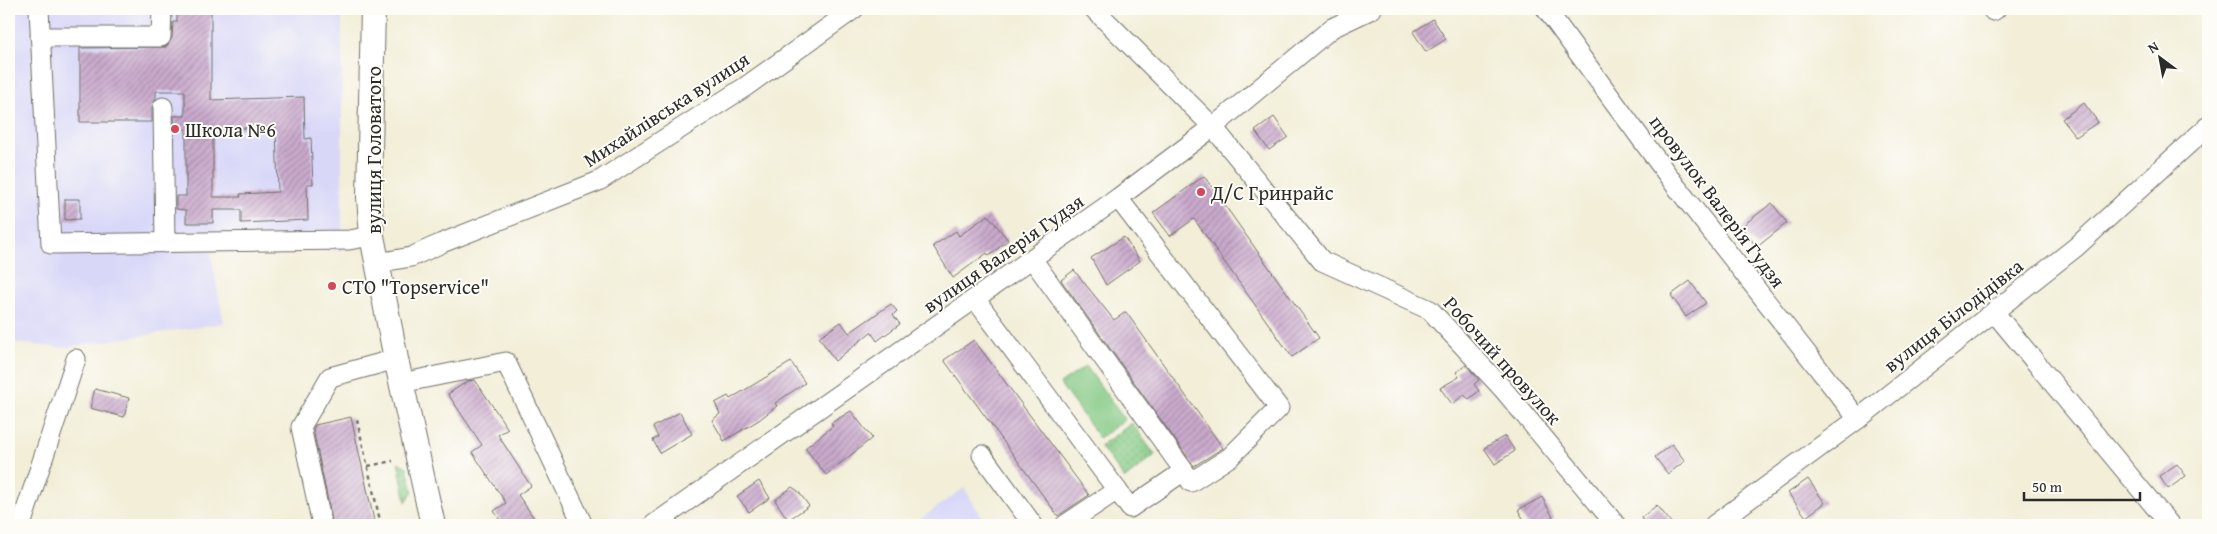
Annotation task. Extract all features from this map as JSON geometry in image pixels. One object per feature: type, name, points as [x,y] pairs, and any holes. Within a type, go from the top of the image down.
[{"type":"main road","name":"вулиця Головатого","points":[[373,9],[370,197],[372,236],[401,384],[433,525]]},
{"type":"street","points":[[39,9],[51,244],[349,240],[372,236]]},
{"type":"street","points":[[40,37],[161,37],[162,9]]},
{"type":"street","name":"Михайлівська вулиця","points":[[377,263],[411,257],[599,181],[745,87],[854,9]]},
{"type":"street","name":"Робочий провулок","points":[[1094,9],[1213,127],[1322,261],[1430,310],[1503,389],[1616,525]]},
{"type":"street","name":"вулиця Валерія Гудзя","points":[[653,525],[1033,260],[1118,198],[1213,127],[1332,28],[1372,9]]},
{"type":"street","name":"провулок Валерія Гудзя","points":[[1546,9],[1675,185],[1858,419]]},
{"type":"street","points":[[163,108],[165,243]]},
{"type":"street","name":"вулиця Білодідівка","points":[[1714,525],[1858,419],[2076,247],[2208,126]]},
{"type":"street","points":[[1033,260],[1191,482],[1230,457],[1279,408],[1118,198]]},
{"type":"street","points":[[976,300],[1130,508],[1184,472]]},
{"type":"street","points":[[1994,312],[2170,525]]},
{"type":"street","points":[[22,525],[76,359]]},
{"type":"street","points":[[322,525],[301,427],[330,377],[396,359]]},
{"type":"street","points":[[401,384],[506,362],[583,525]]},
{"type":"street","points":[[982,456],[1033,525]]},
{"type":"street","points":[[1065,525],[1117,490]]},
{"type":"path","points":[[357,420],[381,525],[405,520]]},
{"type":"path","points":[[368,466],[393,460]]},
{"type":"shaded area","name":"Школа №6","points":[[9,9],[342,9],[342,250],[210,249],[224,323],[62,348],[9,342]]},
{"type":"shaded area","points":[[964,488],[987,525],[912,525]]},
{"type":"green space","points":[[1086,366],[1125,420],[1099,438],[1060,384]]},
{"type":"green space","points":[[1132,423],[1155,455],[1125,479],[1100,446]]},
{"type":"green space","points":[[398,462],[407,467],[413,491],[406,502]]},
{"type":"building","points":[[177,9],[211,9],[211,100],[304,97],[305,139],[311,138],[313,184],[307,184],[308,220],[241,223],[241,210],[213,210],[213,223],[186,223],[186,210],[176,209],[176,196],[186,196],[186,129],[175,129],[174,116],[185,116],[185,91],[156,91],[156,98],[152,107],[152,122],[80,122],[80,48],[166,47],[172,38],[173,22],[177,22]],"holes":[[[276,127],[278,192],[240,194],[241,197],[213,197],[213,129]]]},
{"type":"building","points":[[1433,19],[1446,39],[1426,52],[1413,32]]},
{"type":"building","points":[[2084,103],[2098,122],[2076,137],[2062,119]]},
{"type":"building","points":[[1274,117],[1288,137],[1269,150],[1255,131]]},
{"type":"building","points":[[1204,176],[1319,338],[1292,357],[1194,219],[1170,236],[1153,213]]},
{"type":"building","points":[[65,199],[80,199],[80,219],[65,220]]},
{"type":"building","points":[[1772,203],[1787,223],[1757,247],[1741,227]]},
{"type":"building","points":[[988,215],[1008,240],[989,256],[987,253],[953,278],[933,246],[956,231],[959,236]]},
{"type":"building","points":[[1124,237],[1140,261],[1106,285],[1091,258]]},
{"type":"building","points":[[1074,270],[1114,320],[1126,312],[1223,448],[1194,466],[1061,280]]},
{"type":"building","points":[[1690,281],[1706,303],[1686,317],[1671,295]]},
{"type":"building","points":[[891,304],[897,311],[893,315],[900,324],[877,341],[871,332],[835,361],[819,337],[841,322],[849,333]]},
{"type":"building","points":[[974,340],[1089,495],[1058,516],[944,360]]},
{"type":"building","points":[[791,362],[805,383],[775,403],[777,406],[759,420],[724,441],[712,420],[720,414],[715,403],[728,396],[730,399]]},
{"type":"building","points":[[1466,365],[1479,380],[1474,384],[1479,391],[1469,399],[1464,395],[1452,404],[1440,388],[1459,377],[1456,372]]},
{"type":"building","points":[[475,380],[508,429],[498,435],[531,486],[518,495],[539,525],[503,525],[494,511],[506,503],[472,452],[482,445],[448,394],[468,381]]},
{"type":"building","points":[[95,389],[129,398],[124,417],[90,408]]},
{"type":"building","points":[[851,411],[872,438],[826,475],[805,448],[833,426],[831,423]]},
{"type":"building","points":[[680,412],[692,434],[660,453],[653,440],[658,437],[653,427]]},
{"type":"building","points":[[351,417],[375,525],[333,525],[313,429],[315,425]]},
{"type":"building","points":[[1505,436],[1515,451],[1495,464],[1484,448]]},
{"type":"building","points":[[1672,444],[1685,461],[1668,474],[1655,457]]},
{"type":"building","points":[[2177,464],[2186,476],[2168,489],[2159,476]]},
{"type":"building","points":[[1808,479],[1825,503],[1806,517],[1788,493]]},
{"type":"building","points":[[759,481],[770,498],[749,512],[737,496]]},
{"type":"building","points":[[792,487],[798,491],[809,506],[788,520],[775,500]]},
{"type":"building","points":[[1542,497],[1554,519],[1543,525],[1527,525],[1518,510]]},
{"type":"building","points":[[1657,505],[1673,525],[1646,525],[1641,518]]},
{"type":"place","name":"Школа №6","points":[[175,129]]},
{"type":"place","name":"Д/С Гринрайс","points":[[1201,192]]},
{"type":"place","name":"СТО \"Topservice\"","points":[[332,286]]}]
